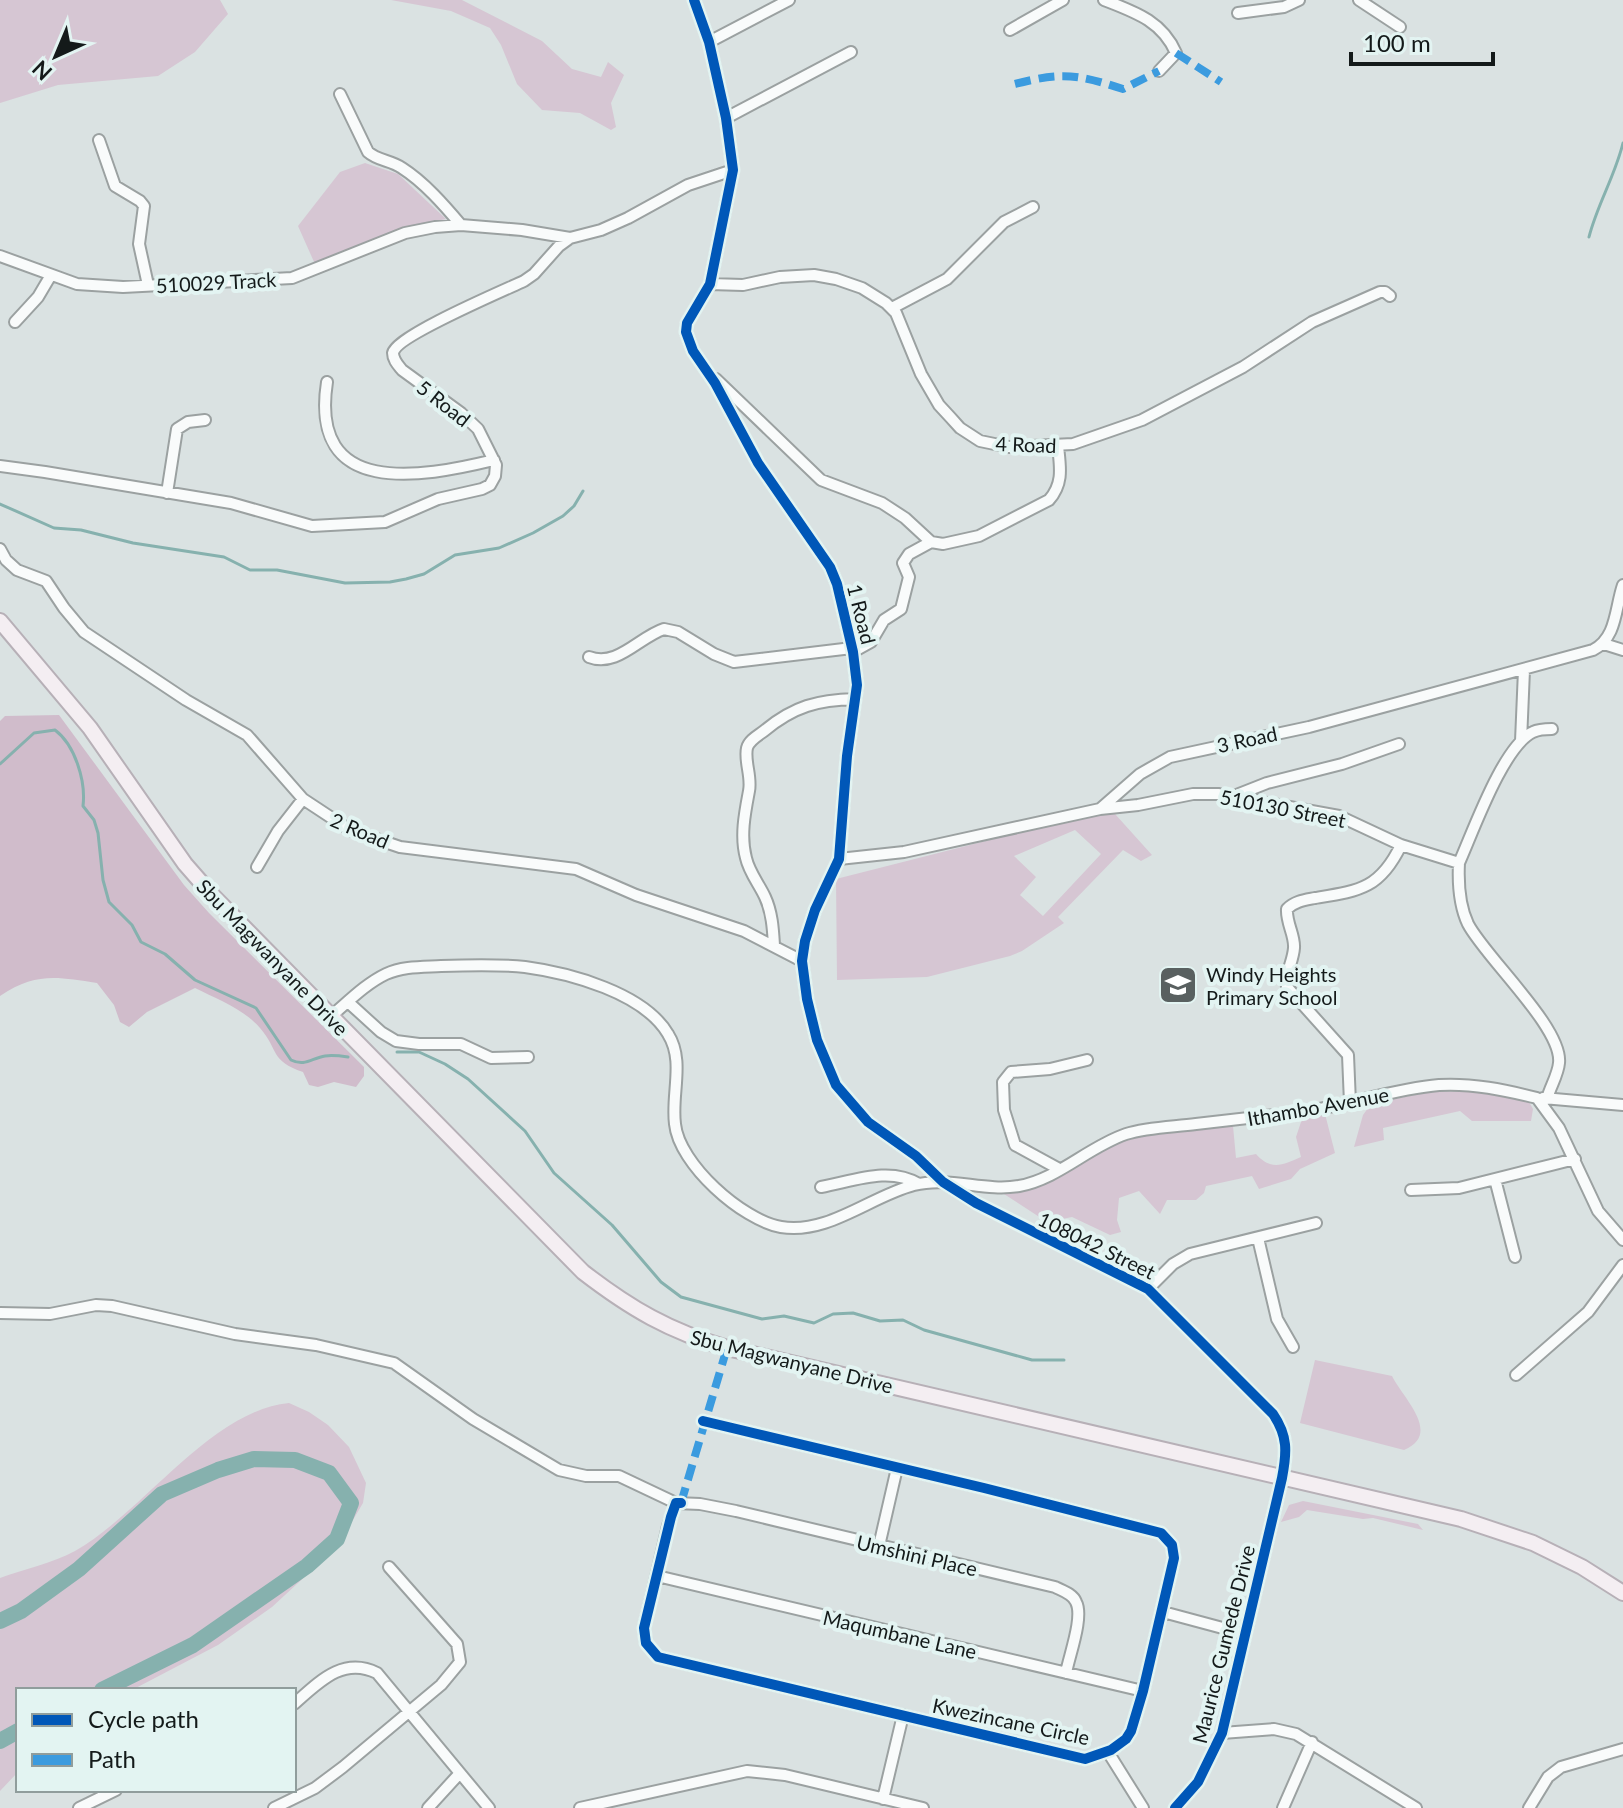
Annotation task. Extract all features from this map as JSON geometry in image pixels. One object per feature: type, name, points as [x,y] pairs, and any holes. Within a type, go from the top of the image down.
[{"type":"main road","name":"Sbu Magwanyane Drive","points":[[0,621],[90,728],[185,864],[330,1017],[583,1272],[668,1328],[727,1348],[1461,1519],[1533,1543],[1582,1567],[1623,1593]]},
{"type":"street","name":"1 Road","points":[[694,0],[709,42],[726,118],[733,170],[710,284],[687,323],[686,332],[693,351],[758,463],[830,567],[837,584],[856,666],[839,859],[815,910],[802,961],[813,1027],[836,1085],[868,1122],[916,1156],[943,1182]]},
{"type":"street","points":[[709,42],[789,0]]},
{"type":"street","points":[[1010,30],[1063,0]]},
{"type":"street","points":[[1104,0],[1154,22],[1171,43],[1176,53],[1159,71]]},
{"type":"street","points":[[1238,13],[1284,7],[1299,0]]},
{"type":"street","points":[[1359,0],[1400,27]]},
{"type":"street","points":[[726,118],[851,52]]},
{"type":"street","points":[[340,94],[368,152],[409,172],[461,225]]},
{"type":"street","points":[[99,140],[115,186],[144,206],[139,244],[148,285]]},
{"type":"street","name":"5 Road","points":[[494,460],[478,429],[402,370],[395,360],[394,351],[408,338],[445,318],[524,281],[570,238],[601,230],[688,185],[733,170]]},
{"type":"street","points":[[710,284],[727,286],[788,276],[825,276],[862,288],[892,308],[947,279],[1004,222],[1033,207]]},
{"type":"street","name":"510029 Track","points":[[0,256],[91,286],[148,285],[292,278],[405,233],[461,225],[543,232],[570,238]]},
{"type":"street","points":[[15,322],[38,297],[51,275]]},
{"type":"street","name":"4 Road","points":[[892,308],[903,326],[925,382],[939,405],[960,428],[980,441],[995,445],[1058,446],[1073,444],[1142,420],[1243,367],[1312,322],[1380,292],[1390,296]]},
{"type":"street","points":[[708,373],[729,389],[821,480],[882,503],[905,518],[931,542],[943,544],[979,536],[1049,500],[1061,478],[1058,446]]},
{"type":"street","points":[[0,466],[231,503],[312,526],[385,522],[438,499],[490,485],[495,476],[494,460],[461,468],[410,473],[368,471],[347,459],[330,439],[323,408],[327,382]]},
{"type":"street","points":[[167,493],[177,429],[188,422],[205,420]]},
{"type":"street","points":[[589,657],[609,659],[664,629],[678,632],[734,662],[852,650],[871,642],[884,620],[901,609],[909,577],[903,563],[909,554],[931,542]]},
{"type":"street","name":"2 Road","points":[[0,549],[17,570],[46,581],[84,632],[186,700],[247,735],[303,799],[337,823],[385,844],[576,869],[636,895],[731,925],[802,961]]},
{"type":"street","points":[[1623,585],[1612,631],[1604,644],[1623,650]]},
{"type":"street","name":"3 Road","points":[[839,859],[904,852],[1100,809],[1140,774],[1170,757],[1309,727],[1524,670],[1604,644]]},
{"type":"street","points":[[1521,741],[1524,670]]},
{"type":"street","points":[[774,945],[767,900],[746,862],[744,850],[745,807],[750,787],[746,750],[750,742],[771,725],[798,708],[826,699],[855,699]]},
{"type":"street","points":[[1552,729],[1533,732],[1521,741],[1497,779],[1459,863],[1460,895],[1469,925],[1524,996],[1557,1050],[1559,1063],[1542,1098],[1575,1159],[1598,1211],[1623,1240]]},
{"type":"street","points":[[1233,797],[1286,777],[1342,764],[1399,744]]},
{"type":"street","name":"510130 Street","points":[[1100,809],[1193,794],[1233,797],[1339,816],[1401,845],[1459,863]]},
{"type":"street","points":[[257,867],[278,831],[303,799]]},
{"type":"street","points":[[1350,1103],[1348,1055],[1287,987],[1286,978],[1294,947],[1287,909],[1302,901],[1356,892],[1366,887],[1387,868],[1401,845]]},
{"type":"street","points":[[330,1017],[385,974],[410,968],[502,965],[565,976],[631,1000],[648,1010],[661,1023],[675,1048],[675,1128],[682,1149],[709,1180],[754,1216],[780,1227],[819,1224],[898,1190],[943,1182]]},
{"type":"street","points":[[348,1002],[381,1032],[396,1041],[461,1044],[491,1058],[528,1057]]},
{"type":"street","points":[[1059,1169],[1015,1145],[1004,1110],[1003,1082],[1011,1072],[1050,1069],[1087,1060]]},
{"type":"street","name":"Ithambo Avenue","points":[[943,1182],[1020,1186],[1041,1179],[1103,1144],[1140,1130],[1305,1112],[1442,1085],[1492,1088],[1542,1098],[1623,1105]]},
{"type":"street","points":[[1411,1190],[1459,1188],[1575,1159]]},
{"type":"street","points":[[821,1187],[890,1175],[911,1179],[919,1184]]},
{"type":"street","points":[[1495,1179],[1515,1257]]},
{"type":"street","name":"108042 Street","points":[[943,1182],[988,1211],[1148,1289],[1170,1308],[1273,1414],[1286,1437],[1282,1478]]},
{"type":"street","points":[[1148,1289],[1181,1258],[1316,1223]]},
{"type":"street","points":[[1258,1238],[1277,1319],[1293,1347]]},
{"type":"street","points":[[1516,1375],[1588,1312],[1623,1265]]},
{"type":"street","points":[[0,1313],[50,1314],[96,1305],[112,1306],[235,1334],[316,1345],[378,1358],[402,1366],[473,1419],[559,1470],[577,1475],[629,1479],[678,1503]]},
{"type":"street","name":"Kwezincane Circle","points":[[678,1503],[668,1526],[644,1636],[658,1657],[1075,1757],[1094,1758],[1108,1752],[1126,1739],[1131,1731],[1174,1558],[1172,1545],[1161,1533],[703,1421]]},
{"type":"street","points":[[879,1546],[897,1468]]},
{"type":"street","name":"Maurice Gumede Drive","points":[[1175,1808],[1198,1782],[1222,1733],[1282,1478]]},
{"type":"street","name":"Umshini Place","points":[[678,1503],[718,1507],[1055,1587],[1076,1600],[1079,1611],[1066,1673]]},
{"type":"street","points":[[274,1808],[315,1788],[410,1712],[452,1675],[460,1662],[457,1644],[389,1567]]},
{"type":"street","name":"Maqumbane Lane","points":[[657,1576],[1143,1691]]},
{"type":"street","points":[[1163,1612],[1245,1634]]},
{"type":"street","points":[[296,1702],[330,1673],[349,1667],[361,1667],[377,1673],[489,1808]]},
{"type":"street","points":[[883,1799],[903,1715]]},
{"type":"street","points":[[1222,1733],[1274,1729],[1296,1734],[1416,1808]]},
{"type":"street","points":[[1283,1808],[1312,1742]]},
{"type":"street","points":[[1529,1808],[1548,1777],[1561,1767],[1623,1749]]},
{"type":"street","points":[[1108,1752],[1143,1808]]},
{"type":"street","points":[[580,1808],[747,1771],[785,1775],[923,1808]]},
{"type":"street","points":[[428,1808],[460,1773]]},
{"type":"street","points":[[79,1808],[112,1792]]},
{"type":"shaded area","points":[[0,0],[220,0],[228,14],[195,52],[158,76],[58,85],[0,103]]},
{"type":"shaded area","points":[[391,0],[462,0],[542,41],[572,69],[601,77],[608,62],[624,75],[611,103],[616,127],[611,130],[580,113],[542,110],[517,84],[501,45],[490,28],[451,11]]},
{"type":"shaded area","points":[[365,163],[398,174],[446,219],[404,228],[315,264],[298,226],[340,172]]},
{"type":"shaded area","points":[[59,715],[184,885],[364,1067],[364,1076],[356,1087],[334,1082],[318,1087],[309,1085],[303,1072],[280,1059],[254,1021],[195,988],[147,1012],[129,1027],[120,1022],[114,1005],[97,983],[47,978],[25,983],[0,996],[0,721],[5,716]]},
{"type":"shaded area","points":[[1099,812],[1115,814],[1152,855],[1141,861],[1123,850],[1058,917],[1064,923],[1022,951],[927,977],[837,980],[836,879]],"holes":[[[1075,830],[1101,854],[1043,916],[1020,895],[1036,877],[1014,856]]]},
{"type":"shaded area","points":[[1433,1091],[1484,1092],[1529,1102],[1533,1109],[1531,1121],[1472,1121],[1460,1111],[1383,1128],[1384,1140],[1354,1147],[1363,1115],[1371,1104]]},
{"type":"shaded area","points":[[1325,1114],[1335,1153],[1300,1169],[1291,1179],[1259,1189],[1252,1176],[1206,1186],[1204,1193],[1196,1200],[1167,1200],[1160,1214],[1139,1191],[1119,1198],[1117,1220],[1121,1232],[1110,1235],[1072,1217],[1047,1222],[1004,1194],[1048,1182],[1110,1145],[1138,1136],[1170,1131],[1233,1126],[1236,1158],[1256,1154],[1272,1165],[1283,1164],[1301,1157],[1296,1137],[1302,1119]]},
{"type":"shaded area","points":[[1315,1360],[1392,1376],[1420,1425],[1420,1435],[1415,1443],[1404,1450],[1300,1423]]},
{"type":"shaded area","points":[[289,1403],[328,1425],[349,1447],[366,1483],[363,1503],[337,1547],[272,1607],[218,1645],[136,1688],[16,1688],[16,1774],[0,1791],[0,1578],[75,1551],[127,1512],[205,1443],[232,1424],[260,1410]]},
{"type":"shaded area","points":[[1303,1501],[1418,1524],[1423,1530],[1373,1518],[1307,1510],[1299,1517],[1281,1522],[1289,1505]]},
{"type":"waterway","points":[[1589,237],[1623,143]]},
{"type":"waterway","points":[[0,504],[54,528],[81,530],[133,543],[224,557],[250,570],[277,570],[345,583],[390,582],[424,574],[455,555],[499,548],[533,533],[563,516],[583,491]]},
{"type":"waterway","points":[[0,764],[34,733],[55,730],[78,764],[83,806],[94,820],[98,833],[103,880],[109,902],[132,925],[141,942],[165,954],[195,980],[256,1008],[291,1060],[300,1063],[325,1056],[348,1057]]},
{"type":"waterway","points":[[397,1052],[419,1052],[468,1079],[525,1131],[554,1173],[612,1225],[661,1282],[681,1297],[762,1319],[784,1316],[814,1323],[833,1314],[853,1313],[880,1321],[903,1320],[924,1330],[1032,1360],[1064,1360]]},
{"type":"waterway","points":[[0,1621],[21,1611],[79,1569],[162,1494],[218,1470],[254,1459],[295,1460],[329,1473],[351,1503],[337,1539],[307,1566],[193,1645],[106,1688]]},
{"type":"waterway","points":[[0,1741],[16,1732]]},
{"type":"marked path","points":[[1176,53],[1221,82]]},
{"type":"marked path","points":[[1015,84],[1069,76],[1123,89],[1159,71]]},
{"type":"marked path","points":[[681,1503],[727,1348]]},
{"type":"cycle path","points":[[694,0],[709,42],[726,118],[733,170],[710,284],[687,323],[686,332],[693,351],[715,383],[758,463],[830,567],[853,652],[857,685],[847,756],[839,859],[815,910],[802,961],[817,1040],[836,1085],[868,1122],[916,1156],[943,1182],[976,1203],[1148,1289],[1273,1414],[1284,1437],[1282,1478],[1222,1733],[1198,1782],[1175,1808]]},
{"type":"cycle path","points":[[681,1503],[676,1503],[671,1517],[644,1628],[646,1643],[658,1657],[1085,1759],[1111,1750],[1131,1731],[1174,1558],[1172,1545],[1161,1533],[703,1421]]},
{"type":"place","name":"Windy Heights Primary School","points":[[1178,985]]}]
